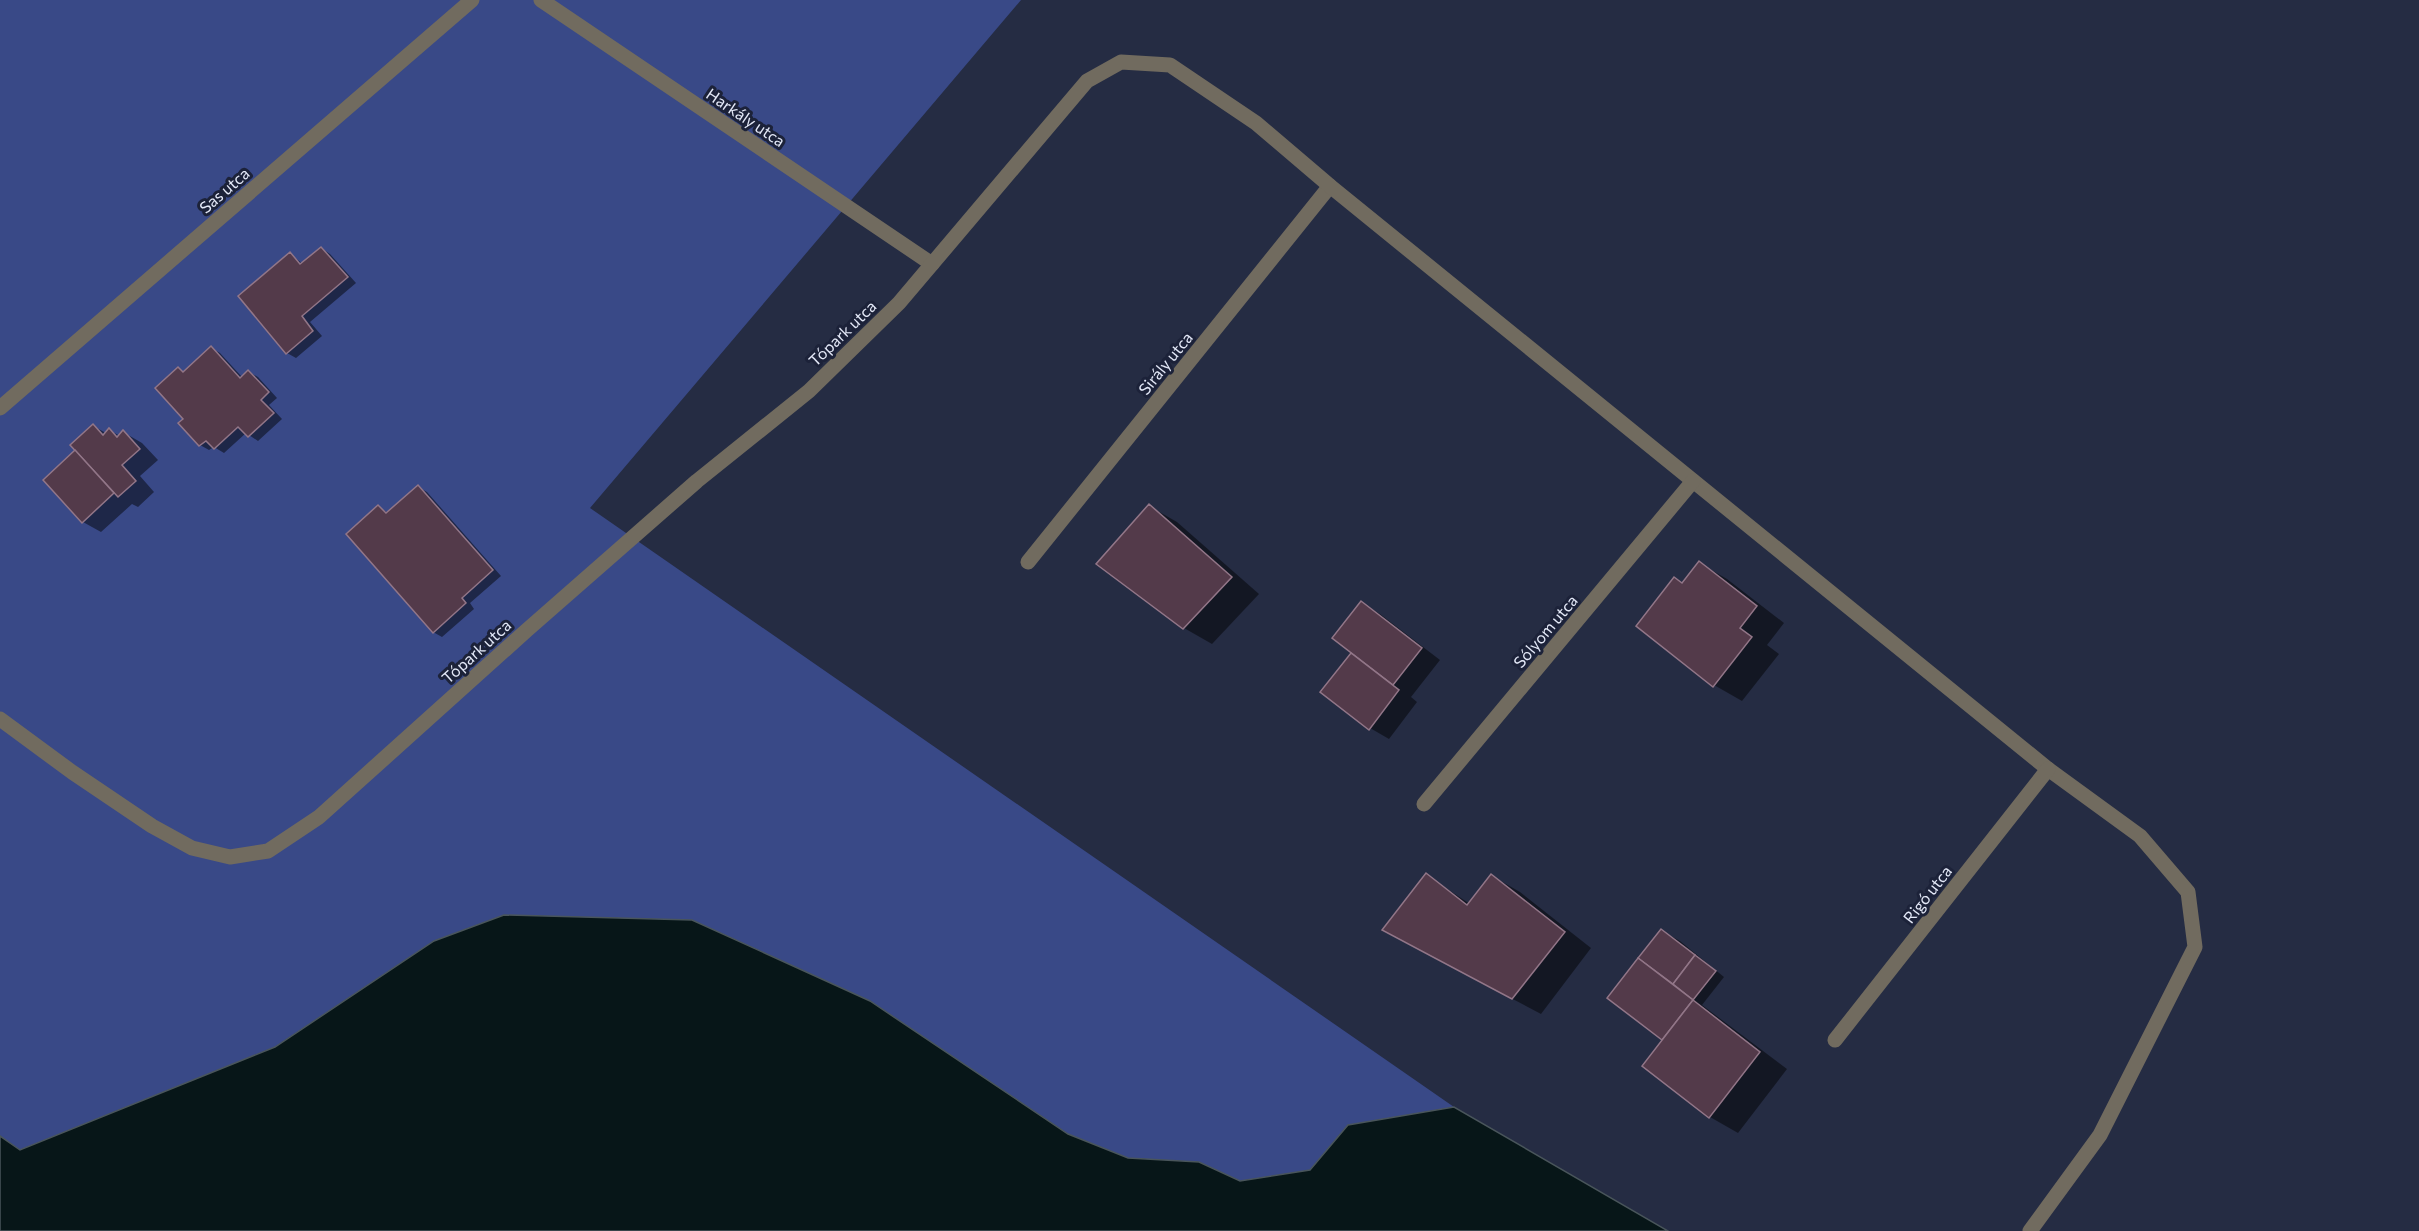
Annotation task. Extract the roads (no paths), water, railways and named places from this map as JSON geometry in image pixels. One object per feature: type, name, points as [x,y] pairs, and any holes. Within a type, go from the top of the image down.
[{"type":"lane","name":"Sas utca","points":[[0,408],[472,0]]},
{"type":"lane","name":"Harkály utca","points":[[541,0],[932,264]]},
{"type":"lane","name":"Tópark utca","points":[[0,719],[72,772],[152,826],[192,848],[230,857],[268,851],[319,817],[697,481],[809,391],[899,303],[1087,81],[1121,62],[1170,65],[1256,123],[1330,186],[2048,769],[2140,836],[2188,892],[2195,947],[2100,1135],[2030,1231]]},
{"type":"lane","name":"Sirály utca","points":[[1028,562],[1330,186]]},
{"type":"lane","name":"Sólyom utca","points":[[1424,804],[1694,481]]},
{"type":"lane","name":"Rigó utca","points":[[1835,1040],[2048,769]]}]
